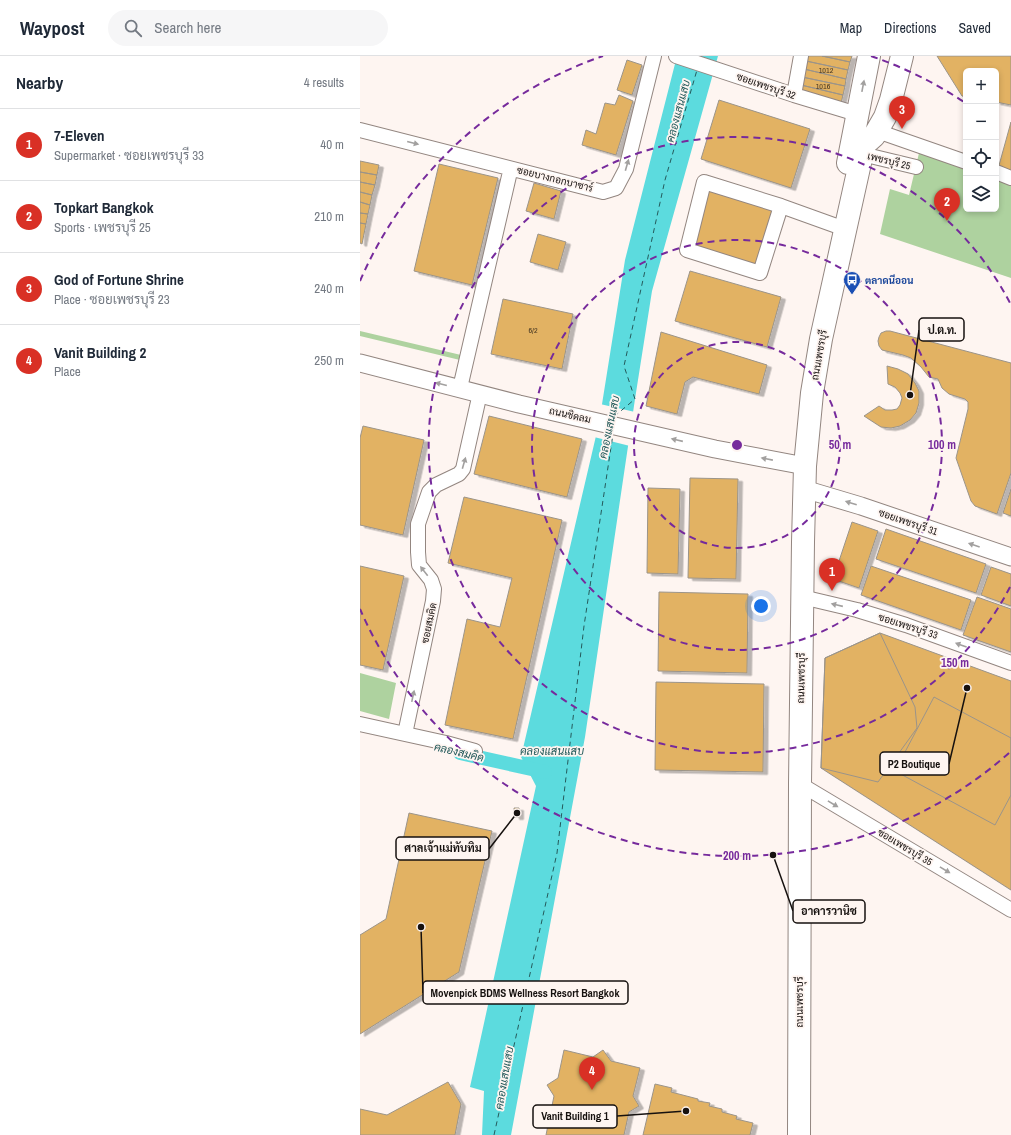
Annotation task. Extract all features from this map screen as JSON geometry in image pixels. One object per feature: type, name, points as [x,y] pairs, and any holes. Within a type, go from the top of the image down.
[{"type":"main road","name":"ถนนเพชรบุรี","points":[[846,227],[842,218],[845,183],[869,56]]},
{"type":"main road","name":"ถนนเพชรบุรี","points":[[799,1135],[800,784],[805,466],[816,366],[828,304],[862,154],[865,144],[874,136],[885,116],[891,100],[902,56]]},
{"type":"street","name":"ซอยบางกอกบาซาร์","points":[[360,130],[603,192],[616,188],[626,169],[654,56]]},
{"type":"street","name":"ซอยเพชรบุรี 32","points":[[676,56],[857,114]]},
{"type":"street","points":[[794,95],[801,56]]},
{"type":"street","points":[[877,131],[963,161]]},
{"type":"street","name":"เพชรบุรี 25","points":[[862,154],[916,167]]},
{"type":"street","points":[[999,173],[1011,178]]},
{"type":"street","points":[[460,388],[509,176]]},
{"type":"street","points":[[781,206],[760,273],[687,250],[704,182],[781,206],[846,227]]},
{"type":"street","name":"ถนนชิดลม","points":[[360,363],[519,404],[715,449],[805,466]]},
{"type":"street","name":"ซอยสมคิด","points":[[405,734],[434,601],[434,589],[431,580],[419,565],[418,524],[429,492],[436,485],[459,474],[463,469],[480,393]]},
{"type":"street","name":"ซอยเพชรบุรี 31","points":[[804,489],[861,506],[1011,557]]},
{"type":"street","name":"ซอยเพชรบุรี 33","points":[[802,597],[857,610],[906,625],[1011,662]]},
{"type":"street","points":[[360,724],[475,751]]},
{"type":"street","name":"ซอยเพชรบุรี 35","points":[[800,784],[1011,910]]},
{"type":"green space","points":[[919,153],[963,168],[963,212],[999,212],[999,180],[1011,184],[1011,278],[880,234],[890,189],[909,195]]},
{"type":"green space","points":[[360,331],[461,355],[460,360],[360,336]]},
{"type":"green space","points":[[360,673],[396,683],[389,719],[360,711]]},
{"type":"water","name":"คลองแสนแสบ","points":[[677,56],[718,56],[652,291],[585,737],[511,1135],[482,1135],[484,1091],[470,1087],[536,786],[521,757],[599,423],[625,260]]},
{"type":"pier","points":[[600,404],[635,412],[630,446],[594,437]]},
{"type":"building","points":[[807,56],[822,56],[850,62],[848,70],[806,61]]},
{"type":"building","points":[[822,56],[852,56],[850,62]]},
{"type":"building","points":[[937,56],[1011,56],[1011,105],[999,103],[999,68],[963,68],[962,96]]},
{"type":"building","points":[[627,60],[642,65],[632,95],[617,90]]},
{"type":"building","points":[[806,61],[848,70],[846,79],[804,69]]},
{"type":"building","points":[[804,69],[846,79],[845,86],[802,77]]},
{"type":"building","points":[[802,77],[845,86],[843,95],[801,85]]},
{"type":"building","points":[[801,85],[843,95],[841,103],[799,93]]},
{"type":"building","points":[[619,95],[633,101],[616,155],[582,145],[586,130],[596,134],[605,103],[615,105]]},
{"type":"building","points":[[719,100],[810,129],[791,188],[701,159]]},
{"type":"building","points":[[1011,122],[1011,173],[999,169]]},
{"type":"building","points":[[360,161],[379,165],[377,175],[360,172]]},
{"type":"building","points":[[439,164],[498,178],[472,285],[414,271]]},
{"type":"building","points":[[360,172],[377,175],[375,185],[360,182]]},
{"type":"building","points":[[360,182],[375,185],[372,195],[360,192]]},
{"type":"building","points":[[534,183],[561,191],[554,219],[526,211]]},
{"type":"building","points":[[707,190],[773,209],[758,265],[691,246]]},
{"type":"building","points":[[360,192],[372,195],[370,205],[360,202]]},
{"type":"building","points":[[360,202],[370,205],[368,214],[360,213]]},
{"type":"building","points":[[360,213],[368,214],[366,224],[360,223]]},
{"type":"building","points":[[360,223],[366,224],[362,244],[360,243]]},
{"type":"building","points":[[538,234],[566,242],[558,270],[530,262]]},
{"type":"building","points":[[690,271],[781,297],[767,347],[675,321]]},
{"type":"building","points":[[503,299],[573,314],[562,369],[491,354]]},
{"type":"building","points":[[886,331],[1011,363],[1011,473],[997,514],[975,506],[971,501],[956,458],[968,409],[968,402],[965,399],[949,394],[942,388],[938,379],[929,377],[911,358],[882,350],[878,341],[881,333]]},
{"type":"building","points":[[661,332],[767,365],[759,394],[693,377],[685,382],[677,414],[646,406]]},
{"type":"building","points":[[887,366],[908,374],[919,391],[919,403],[916,413],[910,420],[900,426],[891,428],[881,427],[864,416],[879,406],[885,410],[892,410],[897,409],[900,405],[902,398],[900,393],[895,387],[888,384]]},
{"type":"building","points":[[489,416],[582,439],[567,497],[474,474]]},
{"type":"building","points":[[363,426],[424,440],[403,535],[360,525],[360,438]]},
{"type":"building","points":[[690,478],[738,479],[736,579],[688,578]]},
{"type":"building","points":[[648,488],[680,489],[678,574],[647,573]]},
{"type":"building","points":[[1011,489],[1011,516],[1003,513]]},
{"type":"building","points":[[464,497],[562,520],[513,739],[445,725],[467,619],[500,627],[512,578],[448,563]]},
{"type":"building","points":[[852,522],[878,531],[859,588],[833,579]]},
{"type":"building","points":[[886,529],[986,564],[976,593],[876,559]]},
{"type":"building","points":[[360,566],[404,576],[383,670],[360,665]]},
{"type":"building","points":[[871,566],[971,600],[961,630],[861,595]]},
{"type":"building","points":[[991,567],[1011,574],[1011,606],[981,595]]},
{"type":"building","points":[[659,592],[748,594],[747,673],[658,671]]},
{"type":"building","points":[[977,597],[1011,609],[1011,652],[963,635]]},
{"type":"building","points":[[880,633],[915,707],[917,728],[878,782],[821,768],[825,658]]},
{"type":"building","points":[[880,633],[1011,681],[1011,890],[821,768],[825,658]]},
{"type":"building","points":[[656,682],[764,684],[763,772],[655,770]]},
{"type":"building","points":[[934,697],[1011,738],[1011,795],[995,825],[895,771]]},
{"type":"building","points":[[514,808],[519,808],[519,817],[515,817]]},
{"type":"building","points":[[409,813],[492,831],[459,972],[360,1034],[360,935],[386,919]]},
{"type":"building","points":[[564,1050],[593,1057],[603,1050],[611,1061],[640,1068],[633,1096],[639,1106],[629,1112],[624,1135],[546,1135],[554,1096],[547,1085],[558,1078]]},
{"type":"building","points":[[448,1082],[461,1104],[455,1135],[360,1135],[360,1109],[387,1115]]},
{"type":"building","points":[[655,1084],[672,1088],[671,1092],[698,1099],[698,1101],[710,1103],[709,1106],[722,1109],[722,1112],[737,1116],[736,1119],[753,1123],[750,1135],[643,1135]]},
{"type":"waterway","name":"คลองสมคิด","points":[[460,753],[545,772]]},
{"type":"ferry route","points":[[615,417],[635,399],[624,366],[665,180],[697,70]]},
{"type":"ferry route","points":[[494,1135],[557,853],[584,626],[613,434]]},
{"type":"place","name":"God of Fortune Shrine","points":[[902,129]]},
{"type":"place","name":"Topkart Bangkok","points":[[947,221]]},
{"type":"place","name":"ตลาดนีออน","points":[[852,295]]},
{"type":"place","name":"ป.ต.ท.","points":[[910,395]]},
{"type":"place","name":"7-Eleven","points":[[832,591]]},
{"type":"place","name":"P2 Boutique","points":[[967,688]]},
{"type":"place","name":"ศาลเจ้าแม่ทับทิม","points":[[517,813]]},
{"type":"place","name":"อาคารวานิช","points":[[773,855]]},
{"type":"place","name":"Movenpick BDMS Wellness Resort Bangkok","points":[[421,927]]},
{"type":"place","name":"Vanit Building 2","points":[[592,1090]]},
{"type":"place","name":"Vanit Building 1","points":[[686,1111]]}]
